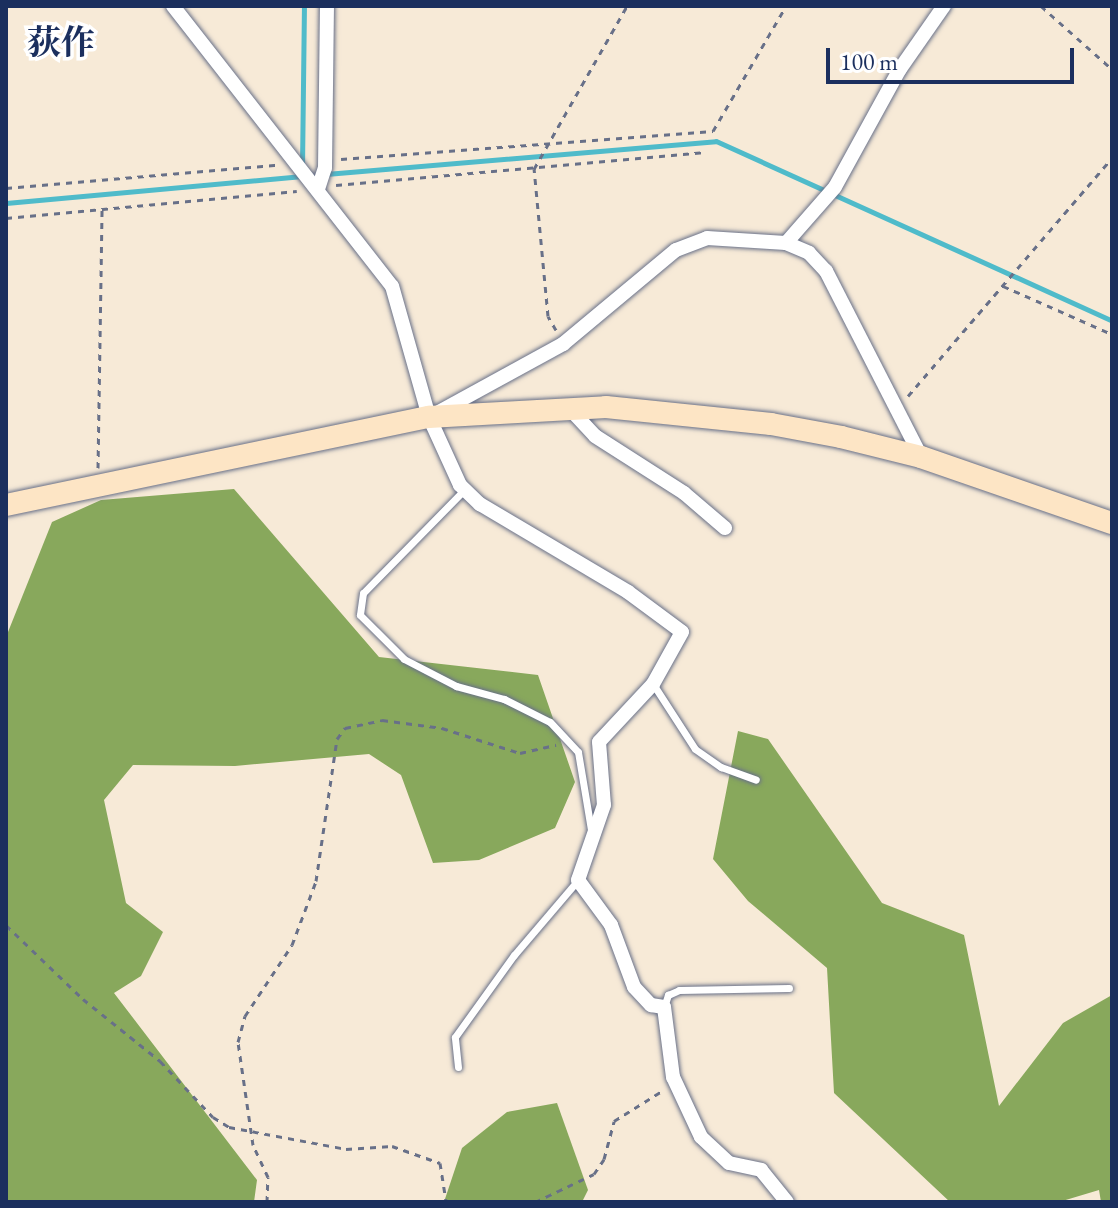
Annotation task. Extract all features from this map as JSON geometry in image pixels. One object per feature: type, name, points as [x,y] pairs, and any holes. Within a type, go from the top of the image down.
[{"type":"street","points":[[318,189],[325,160],[327,6]]},
{"type":"street","points":[[786,243],[835,187],[900,69],[944,6]]},
{"type":"street","points":[[178,9],[392,286],[429,417],[443,455],[464,490],[480,504],[628,592],[682,632],[653,684],[599,742],[604,805],[578,880],[611,925],[634,987],[651,1005],[664,1007],[676,1084],[701,1137],[729,1163],[761,1170],[787,1202]]},
{"type":"street","points":[[429,417],[563,344],[676,250],[707,238],[786,243],[809,253],[826,271],[921,457]]},
{"type":"street","points":[[569,408],[595,436],[684,493],[725,528]]},
{"type":"street","points":[[6,505],[429,417],[569,408],[771,424],[921,457],[1112,523]]},
{"type":"lane","points":[[464,490],[363,593],[360,615],[404,659],[475,694],[504,699],[550,722],[570,741],[578,752],[588,794],[592,840]]},
{"type":"lane","points":[[653,684],[695,749],[721,767],[756,780]]},
{"type":"lane","points":[[458,1067],[455,1037],[578,880]]},
{"type":"lane","points":[[664,1007],[668,995],[679,990],[789,988]]},
{"type":"path","points":[[563,344],[548,316],[534,169],[627,6]]},
{"type":"path","points":[[325,160],[713,131],[786,6]]},
{"type":"path","points":[[1041,6],[1112,69]]},
{"type":"path","points":[[6,218],[706,152]]},
{"type":"path","points":[[898,408],[1112,158]]},
{"type":"path","points":[[6,188],[297,163]]},
{"type":"path","points":[[97,484],[102,209]]},
{"type":"path","points":[[1003,286],[1112,334]]},
{"type":"path","points":[[267,1202],[268,1177],[249,1128],[238,1042],[245,1016],[292,945],[316,881],[327,838],[335,746],[345,728],[382,720],[442,728],[520,753],[570,741]]},
{"type":"path","points":[[6,925],[83,999],[160,1061],[213,1117],[229,1127],[249,1128],[346,1149],[392,1146],[440,1163],[446,1202]]},
{"type":"path","points":[[535,1202],[594,1174],[604,1159],[614,1121],[676,1084]]},
{"type":"green space","points":[[234,489],[379,657],[538,675],[575,782],[555,828],[479,860],[433,863],[401,775],[369,754],[235,766],[133,765],[104,800],[126,903],[163,932],[141,976],[114,993],[257,1180],[254,1202],[6,1202],[6,637],[52,522],[101,500]]},
{"type":"green space","points":[[738,731],[768,739],[882,903],[964,935],[999,1106],[1063,1023],[1112,995],[1112,1202],[1101,1202],[1099,1190],[1059,1202],[950,1202],[834,1093],[827,968],[748,901],[713,859]]},
{"type":"green space","points":[[557,1103],[588,1190],[582,1202],[444,1202],[462,1148],[507,1112]]},
{"type":"waterway","points":[[302,167],[304,6]]},
{"type":"waterway","points":[[326,174],[716,141],[1112,321]]},
{"type":"waterway","points":[[6,203],[300,176]]},
{"type":"district","name":"荻作","points":[[61,43]]}]
